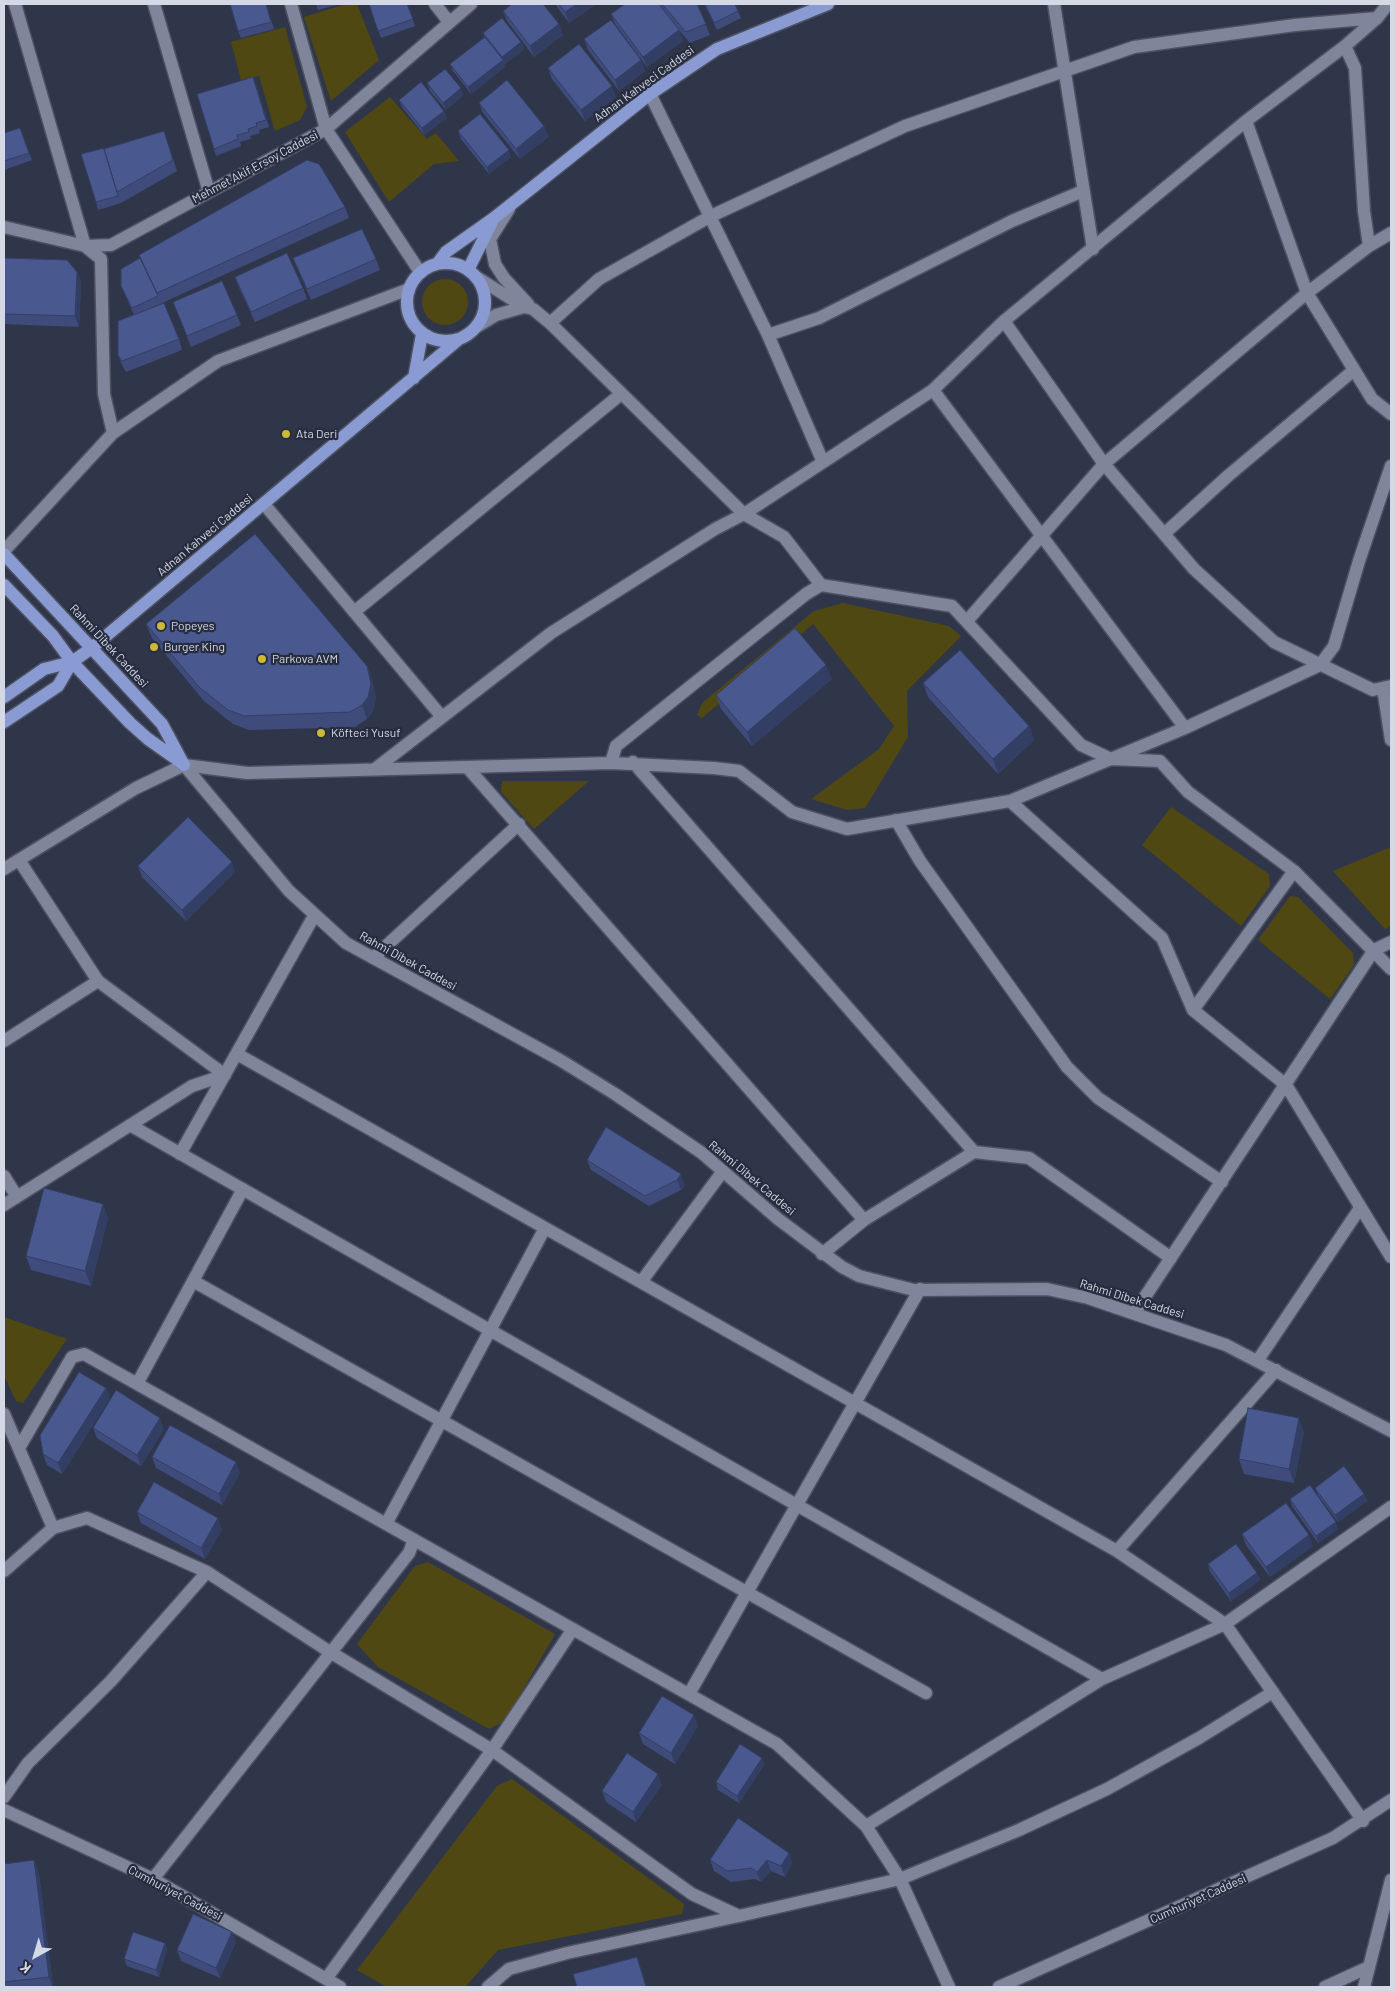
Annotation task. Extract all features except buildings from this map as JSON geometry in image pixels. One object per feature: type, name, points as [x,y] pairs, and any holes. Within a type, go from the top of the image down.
[{"type":"main road","name":"Adnan Kahveci Caddesi","points":[[437,264],[446,252],[494,218],[650,94],[717,49],[810,6],[828,4]]},
{"type":"main road","name":"Adnan Kahveci Caddesi","points":[[473,274],[480,243],[494,218]]},
{"type":"main road","points":[[448,263],[473,274],[484,290],[486,302],[484,315],[478,326],[458,340],[446,342],[433,340],[422,334],[408,313],[409,289],[420,272],[437,264],[448,263]]},
{"type":"main road","points":[[414,378],[422,334]]},
{"type":"main road","name":"Adnan Kahveci Caddesi","points":[[6,691],[44,669],[72,662],[93,647],[458,340]]},
{"type":"main road","name":"Rahmi Dibek Caddesi","points":[[4,552],[162,724],[184,765]]},
{"type":"main road","name":"Rahmi Dibek Caddesi","points":[[4,586],[53,636],[72,662],[148,739],[184,765]]},
{"type":"main road","points":[[4,722],[58,686],[72,662]]},
{"type":"street","points":[[15,4],[85,246],[101,259],[104,394],[113,433]]},
{"type":"street","points":[[154,4],[209,192]]},
{"type":"street","points":[[290,4],[326,128],[420,272]]},
{"type":"street","points":[[435,4],[449,22]]},
{"type":"street","name":"Mehmet Akif Ersoy Caddesi","points":[[4,227],[85,246],[111,245],[326,128],[471,4]]},
{"type":"street","points":[[1054,4],[1093,249]]},
{"type":"street","points":[[376,769],[550,633],[715,529],[744,514],[933,390],[1004,321],[1246,121],[1345,46],[1377,18],[1388,4]]},
{"type":"street","points":[[550,324],[599,279],[711,216],[905,126],[1134,47],[1295,25],[1377,18]]},
{"type":"street","points":[[1345,46],[1356,68],[1364,210],[1369,246]]},
{"type":"street","points":[[650,94],[768,335],[823,462]]},
{"type":"street","points":[[1246,121],[1307,294],[1372,399],[1391,414]]},
{"type":"street","points":[[768,335],[819,318],[1012,221],[1084,191]]},
{"type":"street","points":[[514,202],[490,239],[495,264],[528,308]]},
{"type":"street","points":[[967,621],[1104,464],[1307,294],[1369,246],[1391,233]]},
{"type":"street","points":[[473,274],[550,324],[744,514],[784,537],[821,585]]},
{"type":"street","points":[[4,552],[113,433],[218,361],[409,289]]},
{"type":"street","points":[[478,326],[496,315],[528,308]]},
{"type":"street","points":[[1004,321],[1104,464],[1194,569],[1274,642],[1373,690],[1387,687],[1391,740]]},
{"type":"street","points":[[1164,534],[1230,475],[1354,370]]},
{"type":"street","points":[[933,390],[1185,728]]},
{"type":"street","points":[[354,612],[621,394]]},
{"type":"street","points":[[4,869],[136,788],[184,765],[247,773],[633,762],[739,771],[792,812],[847,828],[1010,801],[1185,728],[1320,665],[1334,646],[1359,561],[1391,466]]},
{"type":"street","points":[[264,504],[442,717]]},
{"type":"street","points":[[611,763],[616,746],[806,594],[821,585],[952,606],[1081,746],[1111,759],[1160,761],[1188,792],[1294,871],[1391,969]]},
{"type":"street","points":[[633,762],[974,1152]]},
{"type":"street","name":"Rahmi Dibek Caddesi","points":[[184,765],[289,892],[346,943],[560,1060],[676,1134],[822,1254],[859,1276],[892,1286],[920,1290],[1047,1289],[1088,1298],[1135,1312],[1226,1344],[1391,1430]]},
{"type":"street","points":[[467,767],[519,824],[864,1220]]},
{"type":"street","points":[[1010,801],[1162,938],[1193,1010],[1286,1085],[1391,1257]]},
{"type":"street","points":[[896,820],[920,861],[1067,1067],[1098,1098],[1222,1182]]},
{"type":"street","points":[[373,958],[519,824]]},
{"type":"street","points":[[19,860],[98,982],[225,1075]]},
{"type":"street","points":[[1193,1010],[1294,871]]},
{"type":"street","points":[[180,1154],[314,916]]},
{"type":"street","points":[[1135,1312],[1374,950],[1391,942]]},
{"type":"street","points":[[4,1041],[98,982]]},
{"type":"street","points":[[237,1054],[1117,1551],[1225,1624],[1363,1820]]},
{"type":"street","points":[[4,1205],[192,1086],[225,1075]]},
{"type":"street","points":[[130,1125],[1102,1679]]},
{"type":"street","points":[[822,1254],[864,1220],[974,1152],[1030,1158],[1171,1258]]},
{"type":"street","points":[[641,1282],[723,1171]]},
{"type":"street","points":[[4,1176],[18,1197]]},
{"type":"street","points":[[137,1384],[243,1189]]},
{"type":"street","points":[[1258,1360],[1360,1208]]},
{"type":"street","points":[[386,1524],[545,1228]]},
{"type":"street","points":[[193,1281],[926,1693]]},
{"type":"street","points":[[689,1694],[920,1290]]},
{"type":"street","points":[[19,1448],[72,1357],[84,1354],[777,1744],[866,1826],[900,1879],[949,1987]]},
{"type":"street","points":[[1117,1551],[1276,1370]]},
{"type":"street","points":[[4,1414],[53,1528]]},
{"type":"street","points":[[866,1826],[1102,1679],[1225,1624],[1391,1507]]},
{"type":"street","points":[[4,1571],[53,1528],[87,1518],[207,1572],[330,1652],[492,1750],[692,1894],[739,1916]]},
{"type":"street","points":[[153,1879],[409,1553],[414,1540]]},
{"type":"street","points":[[4,1797],[28,1763],[111,1681],[207,1572]]},
{"type":"street","points":[[326,1979],[492,1750],[573,1629]]},
{"type":"street","points":[[488,1987],[509,1969],[567,1953],[900,1879],[1019,1830],[1108,1789],[1199,1738],[1273,1692]]},
{"type":"street","name":"Cumhuriyet Caddesi","points":[[999,1987],[1333,1838],[1391,1800]]},
{"type":"street","name":"Cumhuriyet Caddesi","points":[[4,1810],[153,1879],[340,1987]]},
{"type":"street","points":[[1364,1987],[1391,1880]]},
{"type":"street","points":[[1326,1987],[1369,1967]]},
{"type":"shaded area","points":[[346,4],[357,4],[379,60],[331,101],[304,17]]},
{"type":"shaded area","points":[[285,27],[307,107],[300,120],[275,131],[259,76],[241,80],[231,42]]},
{"type":"shaded area","points":[[390,97],[427,139],[436,133],[459,161],[434,164],[389,202],[345,132]]},
{"type":"shaded area","points":[[441,279],[449,279],[458,283],[464,289],[468,302],[464,315],[458,321],[449,325],[441,325],[432,321],[426,315],[422,306],[422,298],[426,289],[432,283]]},
{"type":"shaded area","points":[[843,603],[949,626],[961,636],[907,691],[908,737],[865,808],[847,810],[811,799],[879,749],[894,726],[813,624],[702,718],[697,715],[702,703],[814,611]]},
{"type":"shaded area","points":[[502,781],[589,781],[534,829],[501,792]]},
{"type":"shaded area","points":[[1171,807],[1269,874],[1270,886],[1241,926],[1142,845]]},
{"type":"shaded area","points":[[1391,847],[1391,926],[1385,929],[1333,871]]},
{"type":"shaded area","points":[[1290,896],[1298,897],[1353,953],[1354,965],[1330,999],[1258,940]]},
{"type":"shaded area","points":[[4,1317],[67,1339],[23,1403],[16,1401],[4,1375]]},
{"type":"shaded area","points":[[428,1562],[555,1634],[505,1721],[489,1729],[378,1667],[357,1644],[415,1566]]},
{"type":"shaded area","points":[[512,1779],[684,1904],[682,1914],[498,1950],[465,1987],[387,1987],[357,1970],[497,1786]]},
{"type":"place","name":"Ata Deri","points":[[286,434]]},
{"type":"place","name":"Popeyes","points":[[161,626]]},
{"type":"place","name":"Burger King","points":[[154,647]]},
{"type":"place","name":"Parkova AVM","points":[[262,659]]},
{"type":"place","name":"Köfteci Yusuf","points":[[321,733]]}]
